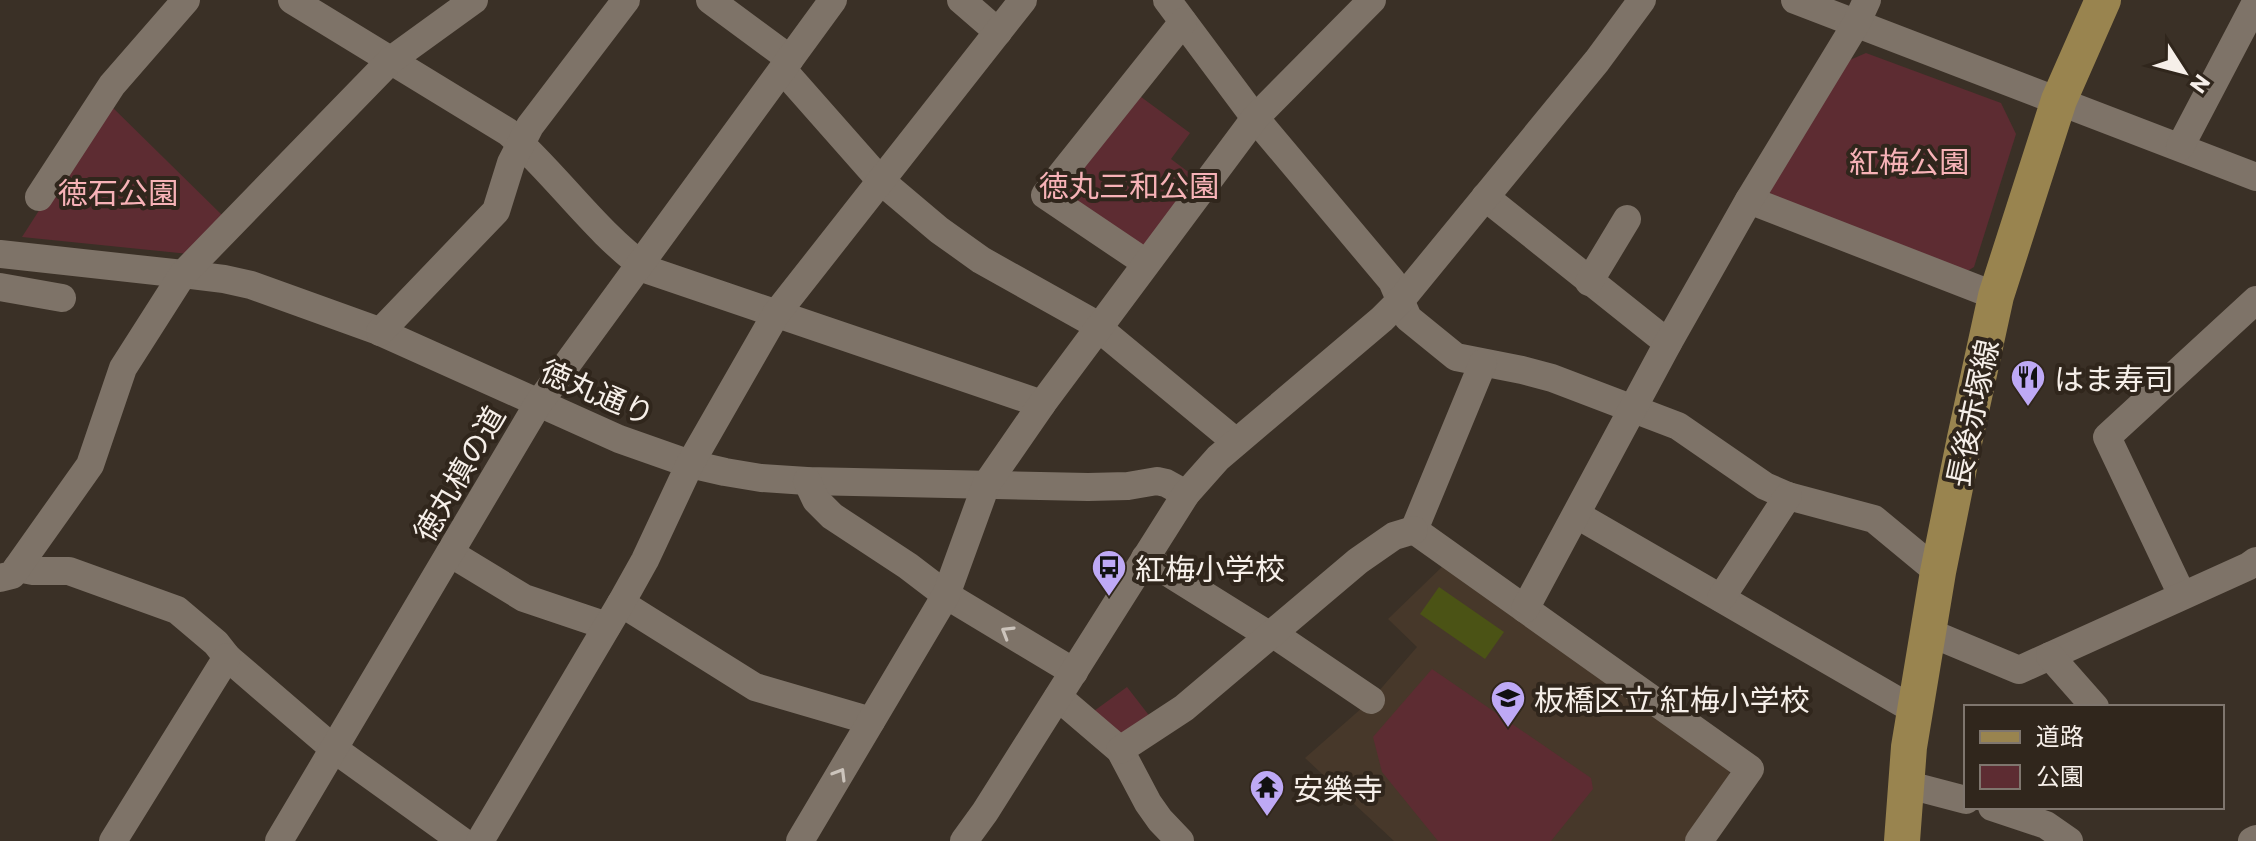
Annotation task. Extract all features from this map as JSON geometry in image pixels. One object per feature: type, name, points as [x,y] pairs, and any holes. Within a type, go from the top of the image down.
[{"type":"main road","name":"長後赤塚線","points":[[1902,841],[1914,710],[1938,572],[1996,296],[2059,100],[2103,0]]},
{"type":"street","points":[[39,197],[112,85],[186,0]]},
{"type":"street","points":[[292,0],[508,132],[538,159],[622,250],[648,270],[1042,404]]},
{"type":"street","points":[[8,573],[90,465],[123,368],[183,274],[391,60],[474,0]]},
{"type":"street","points":[[380,332],[496,211],[511,163],[530,126],[626,0]]},
{"type":"street","points":[[710,0],[786,64],[881,181],[939,230],[981,260],[1099,327],[1236,442]]},
{"type":"street","name":"徳丸槙の道","points":[[279,841],[538,404],[833,0]]},
{"type":"street","points":[[961,0],[998,32]]},
{"type":"street","points":[[480,841],[645,560],[690,464],[776,314],[1023,0]]},
{"type":"street","points":[[800,841],[946,595],[986,485],[1042,404],[1255,118],[1372,0]]},
{"type":"street","points":[[964,841],[1186,494],[1202,474],[1400,301],[1597,61],[1642,0]]},
{"type":"street","points":[[1795,0],[1861,12],[2059,100],[2180,147],[2252,167]]},
{"type":"street","points":[[2180,147],[2256,4],[2248,0]]},
{"type":"street","points":[[1146,263],[1045,195],[1175,11],[1255,118],[1392,281],[1408,318],[1456,357],[1552,378],[1678,426],[1765,486],[1788,496],[1874,519],[1938,572]]},
{"type":"street","points":[[1525,609],[1668,343],[1861,12]]},
{"type":"street","points":[[1485,197],[1668,343]]},
{"type":"street","points":[[1749,200],[1996,296]]},
{"type":"street","points":[[1589,282],[1627,219]]},
{"type":"street","name":"徳丸通り","points":[[0,254],[224,279],[251,285],[380,332],[619,439],[690,464],[761,478],[807,481],[1104,487],[1157,481],[1186,494]]},
{"type":"street","points":[[0,287],[62,298]]},
{"type":"street","points":[[2182,595],[2107,437],[2256,300]]},
{"type":"street","points":[[1414,530],[1483,363]]},
{"type":"street","points":[[807,481],[816,500],[832,516],[946,595],[1074,672]]},
{"type":"street","points":[[1721,598],[1788,496]]},
{"type":"street","points":[[1577,515],[1914,710]]},
{"type":"street","points":[[1414,530],[1750,769],[1699,841]]},
{"type":"street","points":[[1120,750],[1184,708],[1358,561],[1394,536],[1414,530]]},
{"type":"street","points":[[450,553],[524,598],[614,614],[755,687],[871,721]]},
{"type":"street","points":[[1145,558],[1271,634],[1371,700]]},
{"type":"street","points":[[1928,632],[2019,670],[2182,595],[2254,567]]},
{"type":"street","points":[[8,573],[69,571],[177,610],[334,749],[462,841]]},
{"type":"street","points":[[2050,656],[2093,705]]},
{"type":"street","points":[[113,841],[227,657]]},
{"type":"street","points":[[1058,697],[1120,750],[1148,803],[1180,841]]},
{"type":"street","points":[[1905,784],[1964,799]]},
{"type":"street","points":[[1998,809],[2046,825],[2069,841]]},
{"type":"shaded area","name":"板橋区立 紅梅小学校","points":[[1446,563],[1728,765],[1731,782],[1688,841],[1394,841],[1305,758],[1371,700],[1417,647],[1388,619]]},
{"type":"shaded area","points":[[1439,587],[1504,632],[1485,659],[1420,614]]},
{"type":"green space","name":"紅梅公園","points":[[1866,53],[2001,103],[2016,134],[1974,267],[1964,273],[1774,200],[1769,191],[1843,63]]},
{"type":"green space","name":"徳丸三和公園","points":[[1137,94],[1190,133],[1171,159],[1199,180],[1149,246],[1138,249],[1065,199],[1064,186]]},
{"type":"green space","name":"徳石公園","points":[[108,103],[225,218],[189,254],[22,237]]},
{"type":"green space","points":[[1432,669],[1591,778],[1593,789],[1551,841],[1438,841],[1382,772],[1373,737]]},
{"type":"green space","points":[[1127,687],[1151,718],[1123,735],[1094,711]]},
{"type":"place","name":"はま寿司","points":[[2028,408]]},
{"type":"place","name":"紅梅小学校","points":[[1109,598]]},
{"type":"place","name":"板橋区立 紅梅小学校","points":[[1508,729]]},
{"type":"place","name":"安樂寺","points":[[1267,818]]}]
